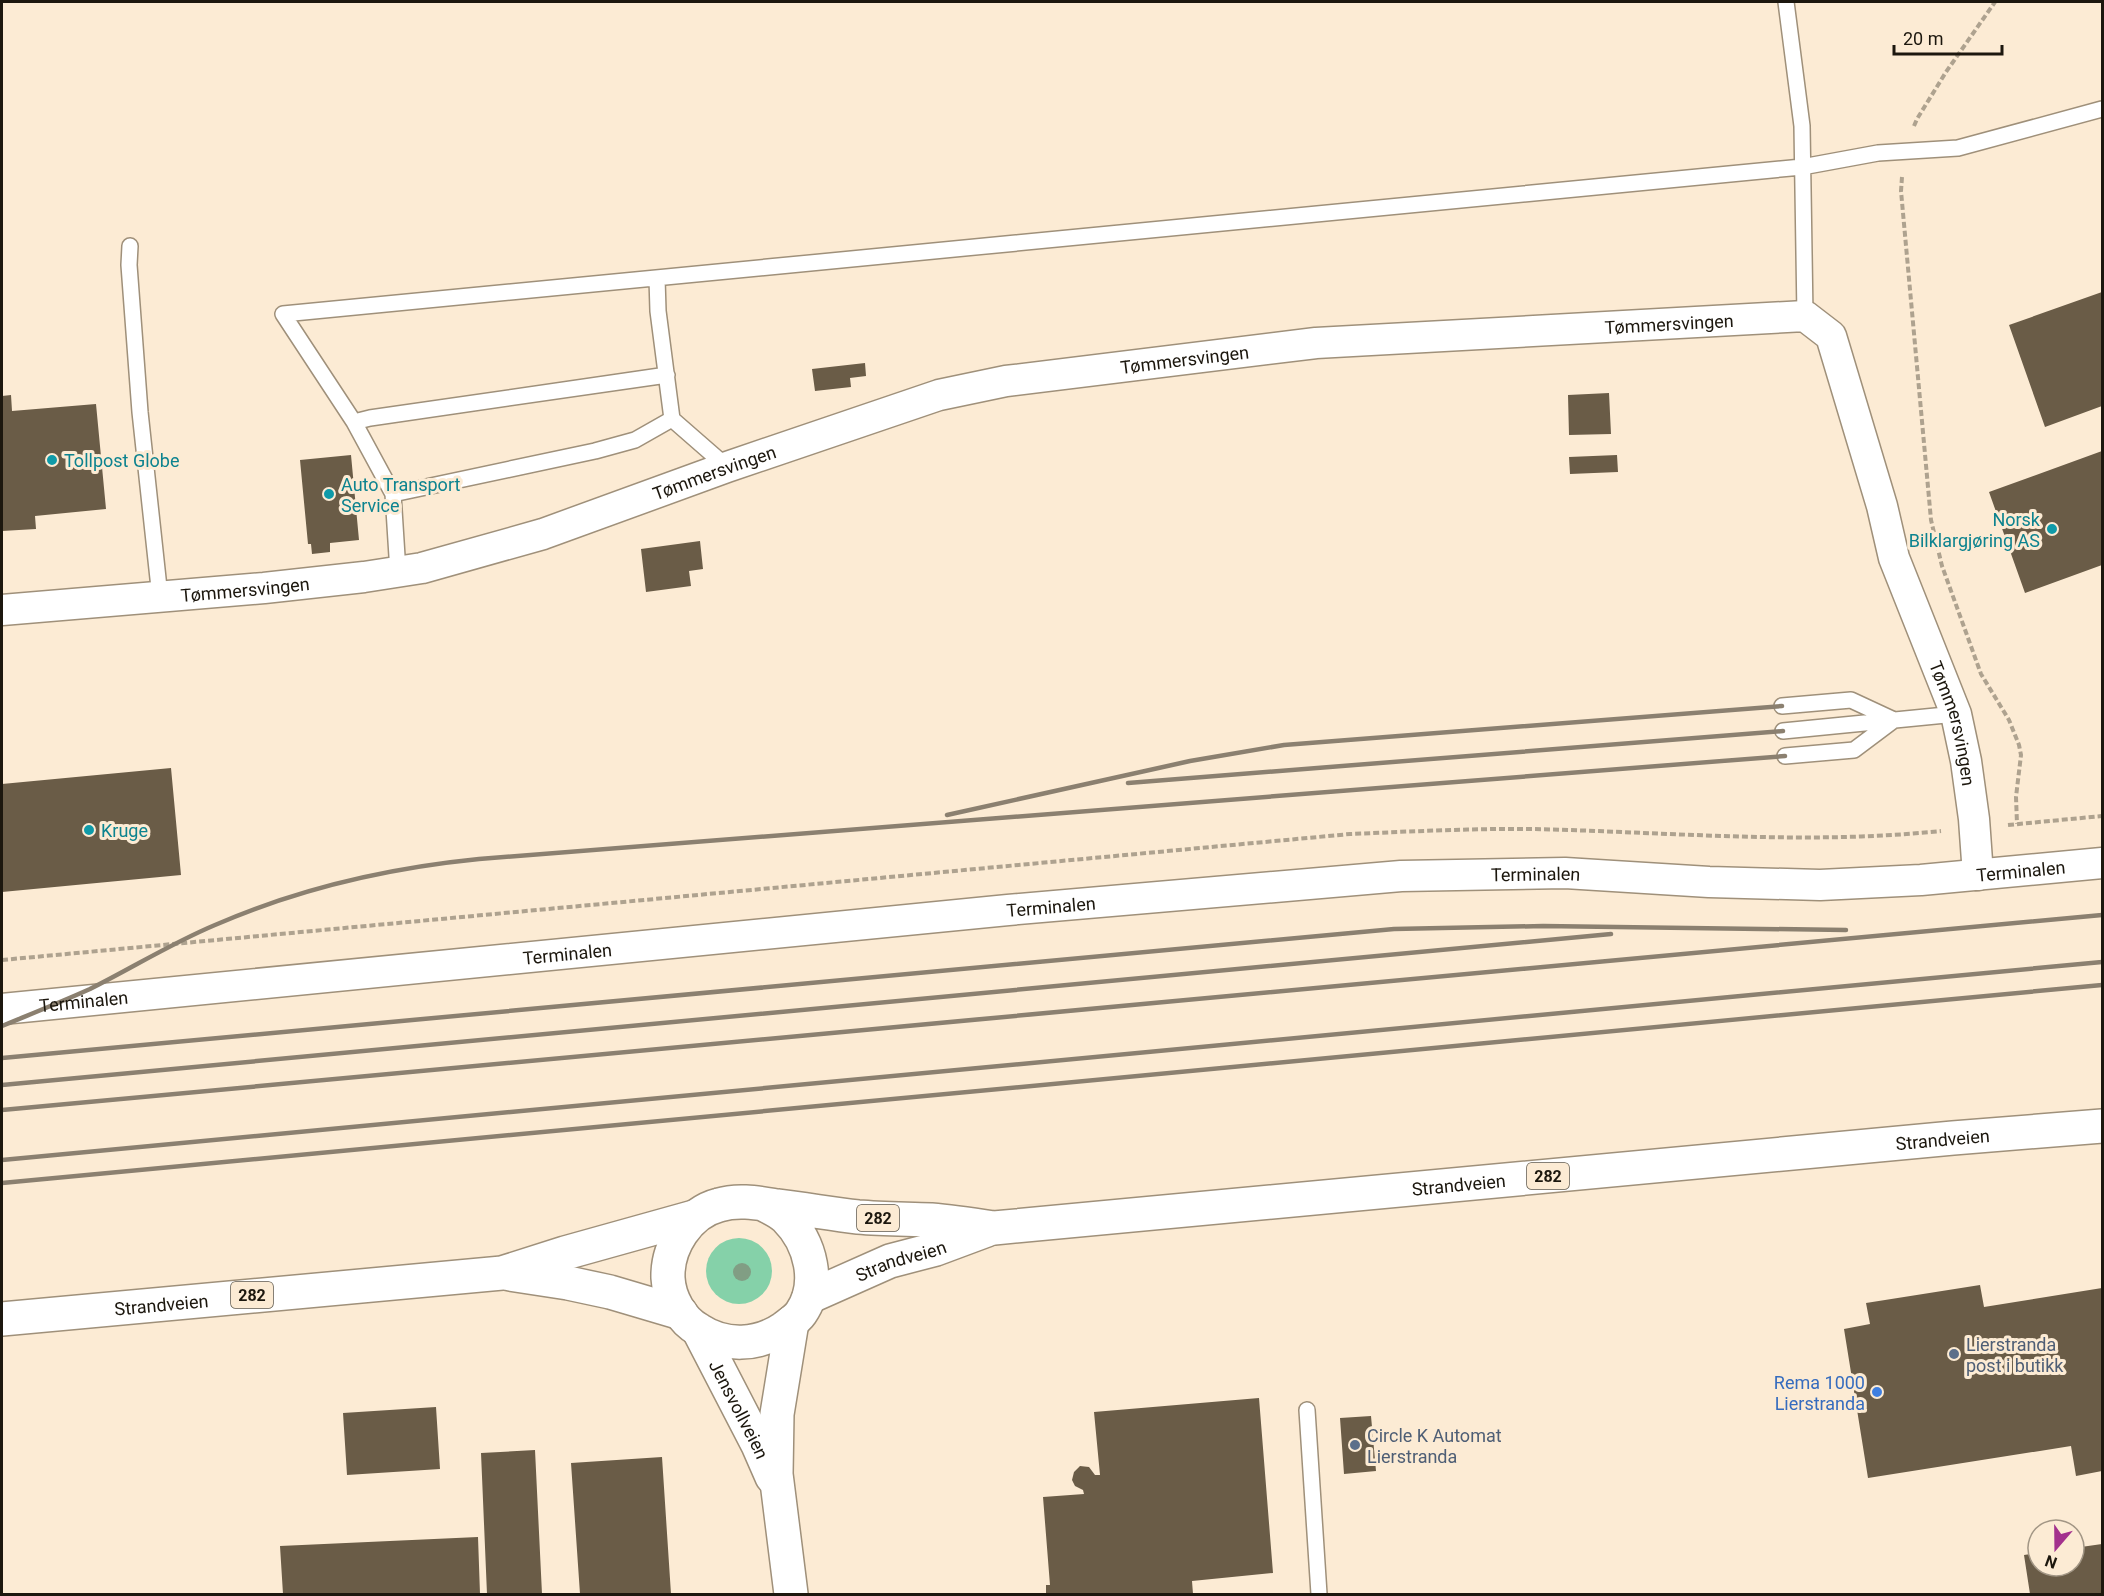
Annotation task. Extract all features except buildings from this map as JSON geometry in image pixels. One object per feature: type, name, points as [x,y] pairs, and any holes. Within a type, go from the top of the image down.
[{"type":"main road","name":"Strandveien","points":[[763,1204],[859,1217],[933,1221],[994,1228],[2103,1126]]},
{"type":"main road","name":"282","points":[[694,1217],[718,1205],[741,1201],[763,1204]]},
{"type":"main road","points":[[763,1204],[785,1217],[798,1233],[808,1252],[812,1274],[800,1310]]},
{"type":"main road","name":"Strandveien","points":[[2,1319],[502,1273],[694,1217]]},
{"type":"main road","points":[[690,1322],[672,1297],[668,1279],[669,1264],[674,1248],[682,1232],[694,1217]]},
{"type":"main road","name":"Strandveien","points":[[800,1310],[890,1261],[936,1249],[994,1228]]},
{"type":"main road","name":"Strandveien","points":[[502,1273],[609,1292],[690,1322]]},
{"type":"main road","name":"282","points":[[690,1322],[711,1337],[729,1342],[751,1341],[772,1336],[800,1310]]},
{"type":"main road","name":"Jensvollveien","points":[[791,1594],[776,1490],[777,1414],[800,1310]]},
{"type":"main road","name":"Jensvollveien","points":[[690,1322],[759,1445],[776,1490]]},
{"type":"street","name":"Tømmersvingen","points":[[2,610],[264,588],[422,568],[518,542],[727,467],[939,395],[1006,381],[1317,344],[1805,316],[1831,336],[1882,506],[1894,558],[1956,714],[1964,743],[1968,772],[1978,876]]},
{"type":"street","name":"Terminalen","points":[[2,1009],[1008,910],[1401,876],[1565,873],[1709,882],[1820,885],[1978,876],[2103,863]]},
{"type":"lane","points":[[1786,2],[1802,126],[1805,316]]},
{"type":"lane","points":[[398,572],[393,494],[354,422],[283,314],[1803,167],[1878,153],[1959,148],[2103,109]]},
{"type":"lane","points":[[130,246],[129,265],[140,412],[160,597]]},
{"type":"lane","points":[[657,278],[658,311],[672,419],[727,467]]},
{"type":"lane","points":[[354,422],[667,375]]},
{"type":"lane","points":[[393,494],[595,451],[635,440],[672,419]]},
{"type":"lane","points":[[1782,706],[1851,700],[1894,720]]},
{"type":"lane","points":[[1783,731],[1956,714]]},
{"type":"lane","points":[[1785,756],[1854,750],[1894,720]]},
{"type":"lane","points":[[1307,1410],[1318,1594]]},
{"type":"path","points":[[1995,2],[1917,118],[1905,151],[1901,191],[1931,520],[1942,566],[1981,674],[2009,720],[2019,745],[2021,755],[2016,797],[2017,824]]},
{"type":"green space","points":[[733,1238],[745,1238],[763,1247],[770,1258],[772,1271],[770,1284],[763,1295],[752,1302],[733,1304],[720,1299],[711,1290],[706,1277],[706,1265],[711,1252],[720,1243]]},
{"type":"railway","points":[[947,815],[1190,761],[1284,745],[1782,706]]},
{"type":"railway","points":[[1128,783],[1783,731]]},
{"type":"railway","points":[[2,1026],[90,989],[183,940],[247,912],[312,890],[411,868],[479,859],[1785,756]]},
{"type":"railway","points":[[2,1110],[2102,915]]},
{"type":"railway","points":[[2,1058],[1394,929],[1543,926],[1846,930]]},
{"type":"railway","points":[[2,1085],[1611,934]]},
{"type":"railway","points":[[2,1160],[2102,962]]},
{"type":"railway","points":[[2,1183],[2102,985]]},
{"type":"place","name":"Tollpost Globe","points":[[52,460]]},
{"type":"place","name":"Auto Transport Service","points":[[329,494]]},
{"type":"place","name":"Norsk Bilklargjøring AS","points":[[2052,529]]},
{"type":"place","name":"Kruge","points":[[89,830]]},
{"type":"place","name":"Lierstranda post i butikk","points":[[1954,1354]]},
{"type":"place","name":"Rema 1000 Lierstranda","points":[[1877,1392]]},
{"type":"place","name":"Circle K Automat Lierstranda","points":[[1355,1445]]}]
